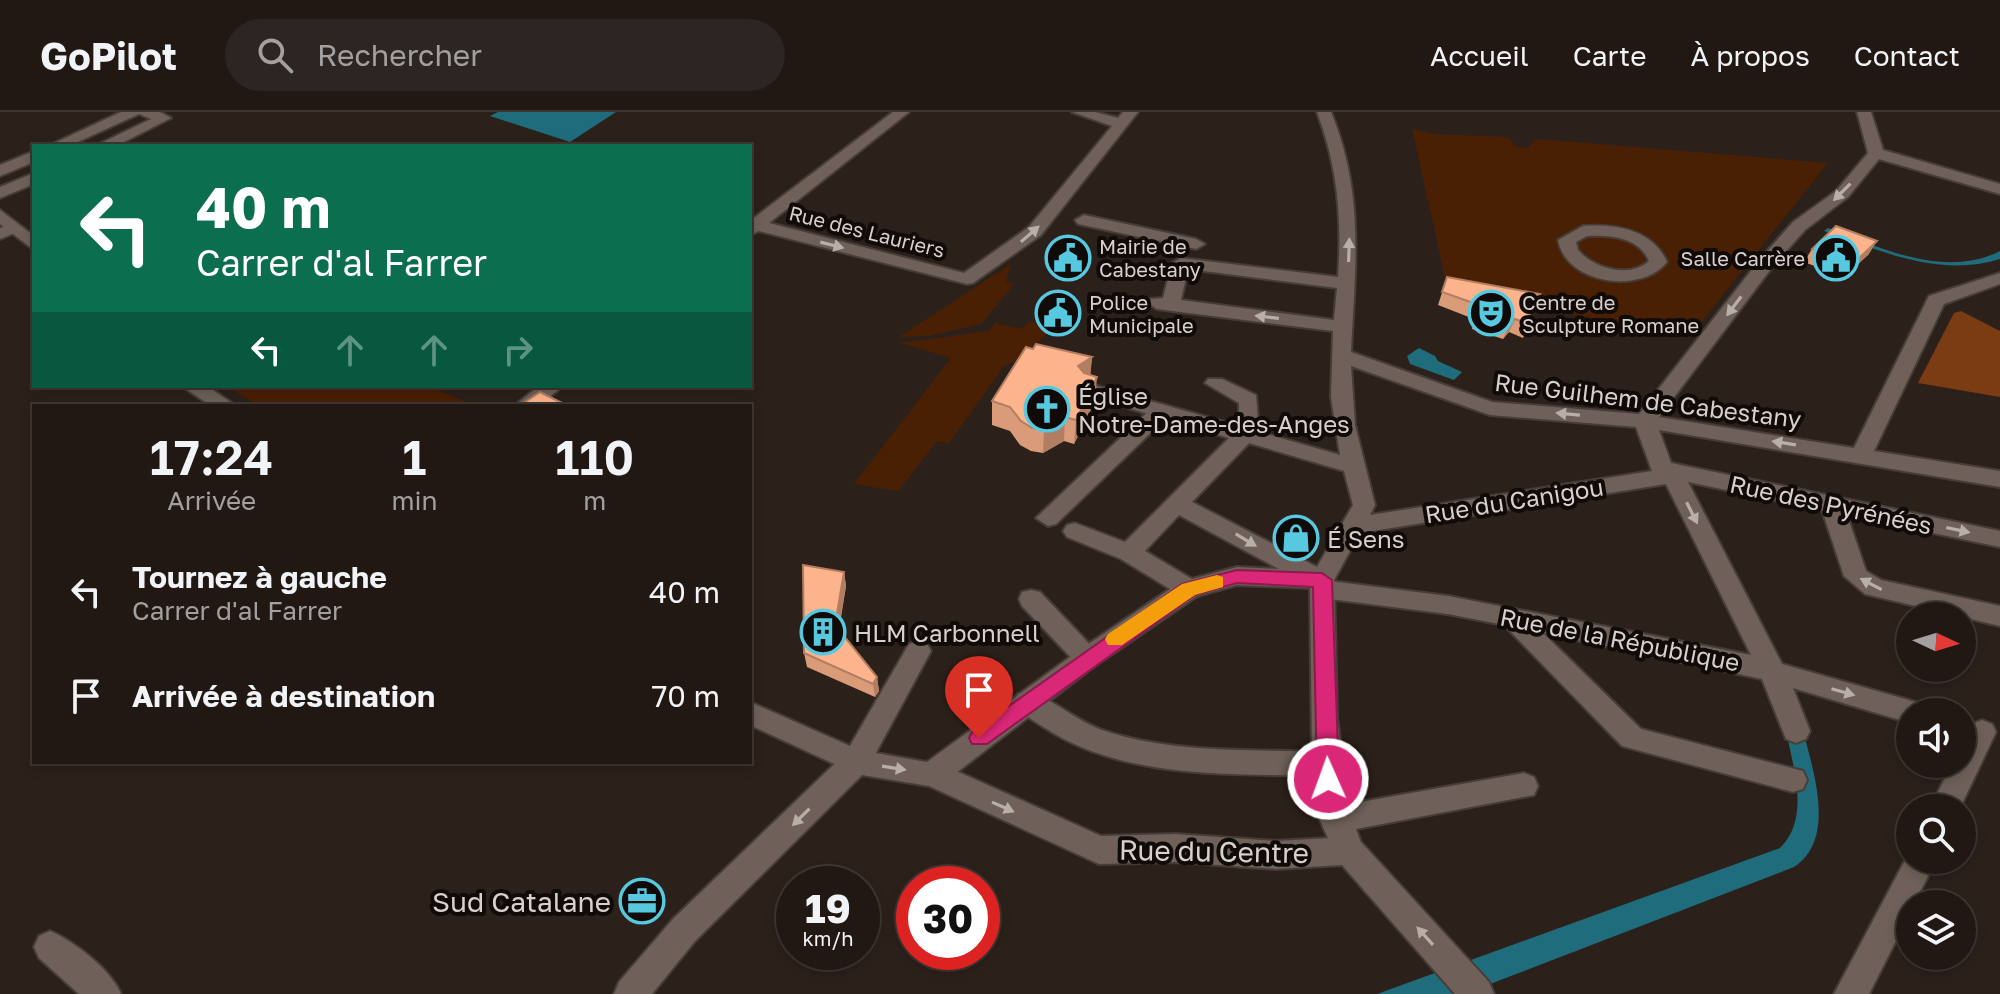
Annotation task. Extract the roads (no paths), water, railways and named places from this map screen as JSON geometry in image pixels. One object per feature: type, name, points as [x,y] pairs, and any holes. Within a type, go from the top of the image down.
[{"type":"street","points":[[61,144],[133,112]]},
{"type":"street","points":[[107,144],[164,118],[145,112]]},
{"type":"street","points":[[753,228],[902,112]]},
{"type":"street","points":[[1079,112],[1126,118]]},
{"type":"street","points":[[1324,112],[1348,180],[1349,251],[1341,398],[1364,505],[1322,585],[1327,764],[1335,820],[1349,851],[1477,994]]},
{"type":"street","points":[[1864,112],[1876,153]]},
{"type":"street","name":"Rue des Lauriers","points":[[753,228],[967,279],[1035,231],[1126,118]]},
{"type":"street","points":[[1876,153],[2000,189]]},
{"type":"street","points":[[1796,731],[1773,672],[1667,472],[1645,421],[1767,262],[1799,226],[1842,194],[1876,153]]},
{"type":"street","points":[[0,171],[32,157]]},
{"type":"street","points":[[0,193],[32,179]]},
{"type":"street","points":[[0,215],[8,232],[32,244]]},
{"type":"street","points":[[1084,220],[1196,244],[1164,304],[1345,327]]},
{"type":"street","points":[[1186,264],[1346,284]]},
{"type":"street","points":[[1861,456],[1936,300],[2000,278]]},
{"type":"street","name":"Rue Guilhem de Cabestany","points":[[1343,356],[1490,408],[1645,421],[2000,479]]},
{"type":"street","points":[[1129,553],[1250,429],[1249,400],[1215,383]]},
{"type":"street","points":[[195,388],[223,404]]},
{"type":"street","points":[[527,404],[550,388]]},
{"type":"street","points":[[1090,390],[1243,436],[1356,476]]},
{"type":"street","points":[[1048,518],[1161,411]]},
{"type":"street","name":"Rue des Pyrénées","points":[[1667,472],[2000,539]]},
{"type":"street","name":"Rue du Canigou","points":[[1355,526],[1667,472]]},
{"type":"street","points":[[1831,503],[1856,576],[1874,588],[2000,616]]},
{"type":"street","points":[[1177,504],[1322,585]]},
{"type":"street","points":[[1075,531],[1129,553],[1189,589]]},
{"type":"street","name":"Rue de la République","points":[[933,774],[1087,658],[1189,589],[1237,576],[1322,585],[1448,605],[1733,660],[1896,707]]},
{"type":"street","points":[[1031,599],[1087,658]]},
{"type":"street","points":[[1511,617],[1632,738],[1793,780]]},
{"type":"street","points":[[631,994],[684,930],[856,762],[918,651]]},
{"type":"street","points":[[1028,702],[1071,729],[1120,746],[1175,756],[1327,764]]},
{"type":"street","name":"Rue du Centre","points":[[752,714],[856,762],[933,774],[1099,850],[1175,848],[1276,855],[1349,851]]},
{"type":"street","points":[[1952,794],[1981,732]]},
{"type":"street","points":[[1335,820],[1524,786]]},
{"type":"street","points":[[1851,994],[1914,874]]},
{"type":"street","points":[[50,947],[104,994]]},
{"type":"water","points":[[498,112],[616,112],[570,142],[490,116]]},
{"type":"water","points":[[1828,228],[1913,258],[1957,262],[1979,259],[2000,251],[2000,259],[1955,265],[1910,260],[1824,231]]},
{"type":"water","points":[[1419,348],[1462,372],[1454,380],[1410,364],[1407,356]]},
{"type":"water","points":[[1787,735],[1805,738],[1819,807],[1814,841],[1807,855],[1794,867],[1464,994],[1377,994],[1780,848],[1795,823],[1797,809],[1796,779]]},
{"type":"place","name":"Mairie de Cabestany","points":[[1068,258]]},
{"type":"place","name":"Salle Carrère","points":[[1836,258]]},
{"type":"place","name":"Police Municipale","points":[[1058,313]]},
{"type":"place","name":"Centre de Sculpture Romane","points":[[1491,313]]},
{"type":"place","name":"Église Notre-Dame-des-Anges","points":[[1047,409]]},
{"type":"place","name":"É Sens","points":[[1296,538]]},
{"type":"place","name":"HLM Carbonnell","points":[[823,632]]},
{"type":"place","name":"Sud Catalane","points":[[642,901]]}]
